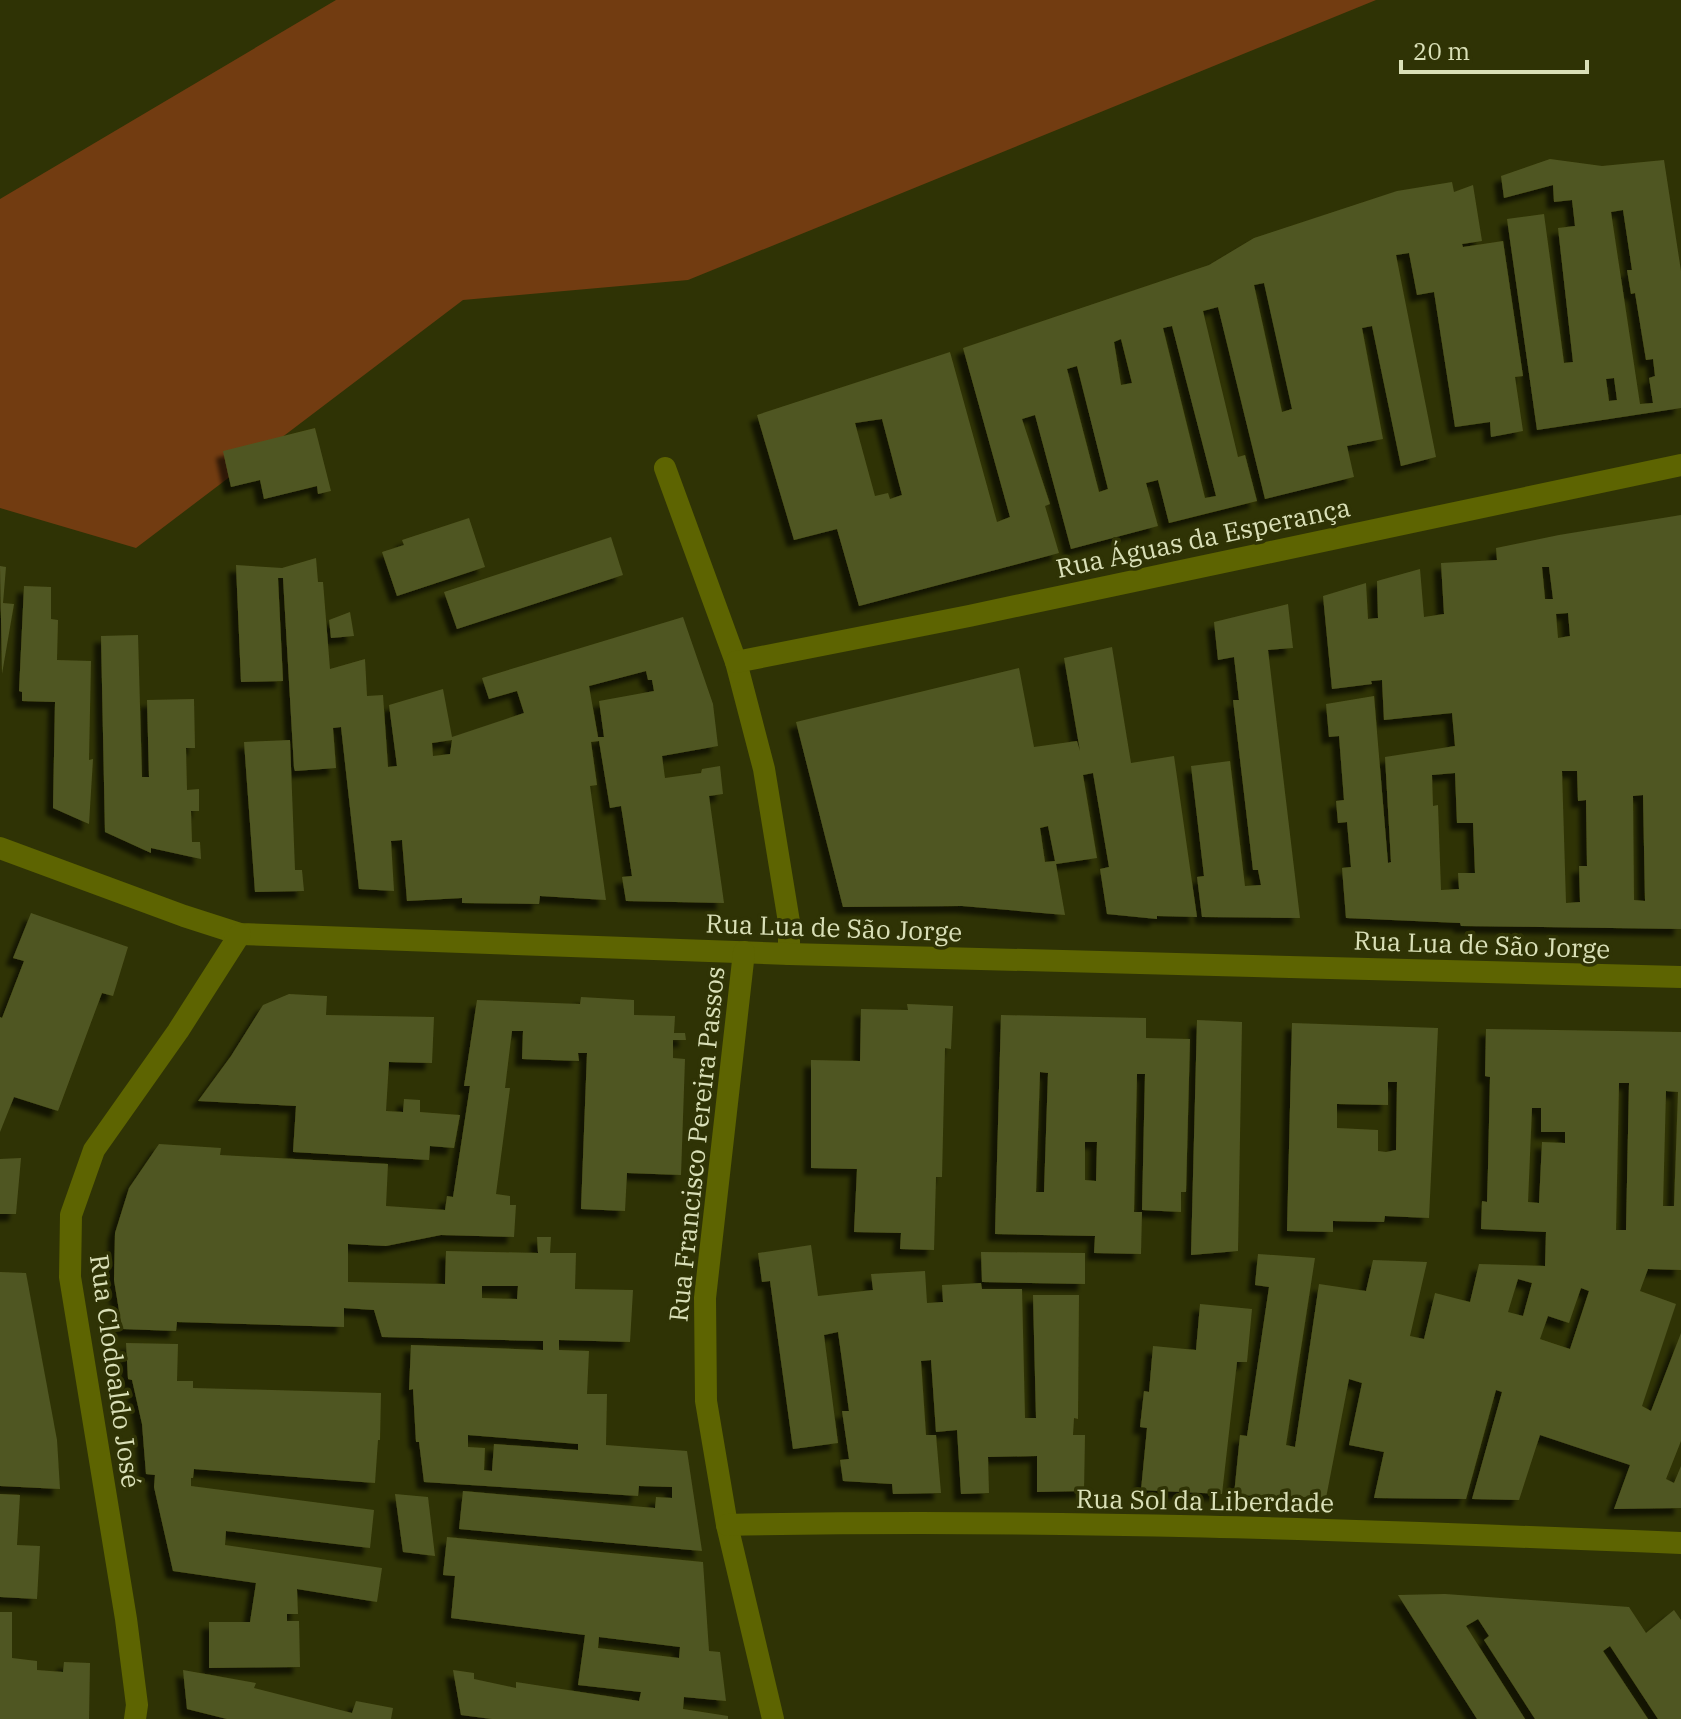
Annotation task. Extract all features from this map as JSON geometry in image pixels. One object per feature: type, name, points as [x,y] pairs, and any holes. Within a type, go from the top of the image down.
[{"type":"street","name":"Rua Águas da Esperança","points":[[736,662],[969,616],[1681,465]]},
{"type":"street","points":[[665,468],[736,662],[764,769],[789,922],[789,954]]},
{"type":"street","name":"Rua Lua de São Jorge","points":[[0,848],[240,934],[789,954],[1681,977]]},
{"type":"street","name":"Rua Clodoaldo José","points":[[135,1719],[137,1705],[126,1619],[70,1277],[71,1215],[94,1150],[178,1031],[240,934]]},
{"type":"street","name":"Rua Francisco Pereira Passos","points":[[744,952],[705,1298],[706,1401],[727,1525],[773,1719]]},
{"type":"street","name":"Rua Sol da Liberdade","points":[[727,1525],[893,1521],[1476,1534],[1681,1543]]},
{"type":"shaded area","points":[[336,0],[1376,0],[688,280],[463,300],[136,548],[0,508],[0,199]]},
{"type":"building","points":[[1550,159],[1602,166],[1664,160],[1681,271],[1681,408],[1537,430],[1507,219],[1544,214],[1564,363],[1573,362],[1558,228],[1575,226],[1572,200],[1554,202],[1553,185],[1504,198],[1501,176]],"holes":[[[1623,210],[1632,270],[1627,270],[1631,294],[1635,293],[1646,360],[1653,359],[1655,376],[1649,378],[1653,403],[1640,404],[1611,212]],[[1614,378],[1617,400],[1609,401],[1606,379]]]},
{"type":"building","points":[[1452,182],[1454,192],[1473,185],[1482,241],[1462,244],[1463,247],[1503,241],[1523,376],[1515,377],[1523,431],[1491,437],[1490,422],[1455,427],[1434,292],[1417,295],[1409,253],[1396,255],[1436,457],[1401,466],[1372,326],[1362,328],[1383,439],[1347,446],[1354,477],[1265,499],[1218,307],[1203,311],[1238,457],[1245,455],[1257,501],[1169,523],[1158,480],[1146,483],[1158,526],[1071,549],[1035,415],[1022,419],[1050,504],[1045,506],[1059,553],[859,606],[837,529],[794,540],[757,415],[950,352],[997,522],[1010,517],[963,348],[1209,265],[1254,238],[1397,191]],"holes":[[[1264,283],[1292,409],[1282,412],[1254,285]],[[1172,326],[1216,496],[1205,498],[1163,328]],[[1121,339],[1132,383],[1121,385],[1114,342]],[[1077,366],[1108,489],[1099,492],[1067,369]],[[882,419],[902,495],[890,499],[888,493],[875,496],[855,423]]]},
{"type":"building","points":[[315,428],[331,491],[318,494],[317,486],[264,499],[260,480],[231,487],[223,451]]},
{"type":"building","points":[[1681,515],[1681,929],[1461,926],[1460,923],[1346,918],[1342,868],[1351,867],[1347,822],[1338,823],[1336,801],[1344,800],[1339,736],[1329,737],[1326,704],[1374,696],[1388,863],[1391,862],[1385,757],[1455,746],[1452,713],[1384,720],[1382,680],[1332,689],[1323,596],[1366,583],[1368,619],[1378,618],[1377,581],[1420,569],[1424,617],[1444,614],[1441,563],[1497,560],[1496,548]],"holes":[[[1542,567],[1549,567],[1553,599],[1545,599]],[[1568,613],[1570,636],[1558,638],[1556,614]],[[1562,771],[1577,771],[1578,801],[1586,800],[1587,866],[1579,866],[1580,902],[1566,903]],[[1455,773],[1457,823],[1473,823],[1475,873],[1458,873],[1459,889],[1441,890],[1438,805],[1433,806],[1432,775]],[[1643,795],[1645,901],[1634,900],[1633,796]]]},
{"type":"building","points":[[469,518],[485,567],[397,596],[382,552],[404,545],[402,540]]},
{"type":"building","points":[[611,537],[623,575],[457,629],[444,592]]},
{"type":"building","points":[[316,558],[318,582],[323,582],[330,669],[365,659],[367,696],[383,695],[388,767],[397,766],[389,705],[443,689],[452,737],[524,713],[517,691],[489,699],[482,678],[683,617],[713,704],[718,746],[662,756],[665,778],[701,773],[702,769],[720,766],[723,794],[709,796],[724,903],[626,901],[622,877],[632,876],[621,806],[610,808],[599,741],[591,742],[597,785],[590,786],[606,900],[540,896],[539,904],[462,903],[462,898],[407,901],[402,840],[391,841],[394,891],[359,889],[341,727],[333,728],[336,768],[295,771],[294,768],[283,578],[278,578],[283,681],[241,682],[236,565],[282,568]],"holes":[[[646,671],[654,691],[599,701],[604,737],[598,737],[589,686]],[[452,740],[450,754],[433,756],[432,743]]]},
{"type":"building","points":[[0,566],[6,567],[3,603],[14,604],[2,674]]},
{"type":"building","points":[[24,586],[51,587],[51,619],[58,620],[57,660],[91,661],[89,760],[93,759],[89,824],[53,808],[55,702],[22,701],[22,692],[19,691]]},
{"type":"building","points":[[1288,604],[1293,648],[1268,650],[1300,918],[1202,917],[1197,877],[1204,876],[1191,766],[1230,761],[1245,886],[1261,885],[1258,870],[1253,870],[1233,700],[1239,700],[1234,657],[1218,660],[1214,622]]},
{"type":"building","points":[[350,612],[354,636],[331,638],[329,620]]},
{"type":"building","points":[[138,635],[142,777],[149,777],[147,700],[194,699],[195,748],[186,748],[187,790],[199,789],[199,811],[191,811],[192,842],[200,842],[201,859],[151,848],[151,853],[105,832],[101,636]]},
{"type":"building","points":[[1112,647],[1131,763],[1174,756],[1197,917],[1157,916],[1157,919],[1107,914],[1100,869],[1109,867],[1093,773],[1083,775],[1097,858],[1056,864],[1065,915],[962,906],[843,907],[796,722],[1019,668],[1034,747],[1077,741],[1080,751],[1064,658]],"holes":[[[1048,826],[1055,861],[1045,862],[1040,828]]]},
{"type":"building","points":[[290,740],[295,870],[302,870],[304,891],[255,892],[244,742]]},
{"type":"building","points":[[31,913],[128,947],[113,996],[102,993],[58,1111],[14,1097],[0,1132],[0,1017],[24,961],[13,958]]},
{"type":"building","points":[[289,994],[327,996],[326,1015],[434,1017],[432,1063],[389,1062],[386,1111],[403,1112],[404,1099],[420,1100],[420,1112],[460,1115],[454,1148],[430,1146],[429,1160],[293,1152],[296,1106],[198,1101],[263,1005]]},
{"type":"building","points":[[581,997],[634,1000],[634,1015],[675,1016],[674,1033],[685,1033],[686,1040],[673,1040],[673,1058],[685,1059],[681,1175],[627,1173],[625,1211],[581,1209],[587,1053],[578,1053],[579,1061],[522,1059],[523,1031],[512,1031],[505,1088],[510,1088],[496,1194],[510,1196],[510,1205],[516,1205],[514,1237],[441,1235],[386,1246],[348,1244],[348,1282],[445,1284],[446,1251],[538,1253],[537,1237],[551,1237],[550,1253],[576,1253],[575,1289],[633,1290],[630,1342],[559,1340],[559,1350],[589,1351],[587,1394],[607,1394],[606,1445],[687,1451],[702,1551],[459,1529],[463,1491],[655,1508],[656,1497],[672,1498],[672,1487],[639,1486],[638,1496],[424,1482],[419,1442],[416,1442],[413,1389],[409,1390],[411,1345],[543,1350],[543,1341],[382,1337],[374,1310],[344,1308],[344,1327],[177,1322],[176,1331],[122,1329],[114,1280],[115,1233],[129,1188],[159,1144],[221,1148],[220,1155],[388,1164],[386,1206],[445,1210],[447,1196],[453,1197],[470,1086],[464,1086],[477,1000],[580,1004]],"holes":[[[482,1286],[518,1286],[517,1299],[482,1298]],[[468,1435],[578,1444],[578,1450],[494,1444],[492,1471],[484,1470],[485,1448],[468,1447]]]},
{"type":"building","points":[[907,1004],[953,1006],[951,1049],[945,1048],[942,1177],[936,1177],[934,1250],[900,1249],[901,1233],[854,1232],[857,1169],[811,1168],[811,1060],[860,1061],[861,1009],[908,1010]]},
{"type":"building","points":[[1001,1015],[1146,1018],[1146,1038],[1190,1039],[1186,1192],[1181,1192],[1181,1212],[1142,1210],[1145,1074],[1137,1074],[1134,1212],[1142,1212],[1141,1254],[1094,1253],[1095,1236],[995,1234]],"holes":[[[1040,1072],[1048,1073],[1044,1192],[1036,1192]],[[1085,1142],[1097,1142],[1096,1181],[1085,1180]]]},
{"type":"building","points":[[1197,1020],[1242,1022],[1238,1251],[1191,1255]]},
{"type":"building","points":[[1292,1023],[1438,1028],[1429,1218],[1385,1216],[1384,1222],[1333,1221],[1333,1232],[1287,1231]],"holes":[[[1388,1082],[1397,1082],[1396,1150],[1378,1151],[1378,1130],[1337,1128],[1337,1104],[1388,1105]]]},
{"type":"building","points":[[1486,1029],[1681,1032],[1681,1270],[1648,1269],[1640,1291],[1676,1304],[1642,1406],[1651,1411],[1681,1333],[1681,1441],[1666,1479],[1674,1483],[1681,1466],[1681,1508],[1614,1509],[1630,1465],[1540,1435],[1519,1500],[1472,1499],[1502,1392],[1496,1390],[1466,1499],[1374,1498],[1384,1452],[1349,1445],[1362,1383],[1349,1379],[1326,1498],[1234,1495],[1240,1435],[1247,1436],[1269,1287],[1255,1285],[1258,1254],[1315,1258],[1286,1445],[1295,1447],[1319,1284],[1366,1291],[1373,1260],[1427,1262],[1410,1336],[1424,1339],[1435,1293],[1470,1302],[1479,1264],[1545,1266],[1546,1232],[1481,1229],[1482,1201],[1487,1202],[1488,1168],[1490,1077],[1485,1076]],"holes":[[[1619,1083],[1629,1083],[1626,1230],[1616,1230]],[[1666,1091],[1678,1092],[1674,1206],[1663,1206]],[[1532,1108],[1541,1108],[1541,1132],[1565,1132],[1565,1143],[1542,1142],[1539,1203],[1528,1202]],[[1518,1279],[1532,1283],[1523,1316],[1508,1312]],[[1581,1288],[1589,1291],[1570,1349],[1540,1339],[1548,1316],[1569,1323]]]},
{"type":"building","points":[[21,1158],[16,1214],[0,1214],[0,1159]]},
{"type":"building","points":[[811,1245],[818,1296],[873,1290],[871,1274],[925,1271],[927,1303],[943,1302],[942,1285],[981,1283],[982,1289],[1022,1289],[1025,1418],[1036,1418],[1033,1295],[1079,1295],[1078,1419],[1074,1418],[1073,1435],[1085,1435],[1084,1491],[1037,1492],[1037,1456],[988,1457],[989,1493],[961,1494],[957,1430],[936,1432],[931,1360],[921,1361],[926,1435],[936,1435],[941,1493],[893,1494],[892,1484],[843,1481],[840,1460],[849,1459],[842,1411],[849,1411],[838,1332],[824,1335],[838,1443],[793,1449],[770,1281],[762,1282],[758,1253]]},
{"type":"building","points":[[981,1252],[1085,1253],[1085,1284],[982,1282]]},
{"type":"building","points":[[0,1272],[26,1273],[57,1440],[60,1489],[0,1486]]},
{"type":"building","points":[[1200,1304],[1252,1309],[1247,1362],[1237,1362],[1222,1494],[1141,1490],[1147,1428],[1140,1427],[1144,1391],[1149,1392],[1153,1346],[1196,1350]]},
{"type":"building","points":[[126,1343],[178,1344],[177,1381],[193,1381],[193,1388],[381,1393],[375,1483],[194,1469],[191,1478],[191,1486],[374,1510],[370,1548],[226,1531],[225,1545],[382,1568],[377,1602],[297,1589],[298,1614],[287,1614],[287,1621],[299,1621],[300,1667],[209,1668],[209,1622],[250,1622],[256,1583],[173,1571],[154,1487],[155,1475],[146,1474],[142,1424],[132,1380],[128,1379]]},
{"type":"building","points":[[0,1494],[20,1495],[17,1545],[40,1546],[37,1599],[0,1597]]},
{"type":"building","points":[[395,1494],[428,1497],[435,1556],[403,1552]]},
{"type":"building","points":[[447,1537],[703,1562],[709,1651],[720,1652],[726,1701],[684,1697],[683,1709],[728,1716],[728,1719],[492,1719],[461,1715],[453,1670],[474,1673],[474,1679],[516,1688],[516,1682],[639,1701],[641,1692],[578,1685],[585,1635],[451,1618],[455,1576],[443,1575]],"holes":[[[599,1637],[680,1647],[679,1658],[598,1648]]]},
{"type":"building","points":[[1445,1594],[1629,1607],[1646,1633],[1674,1610],[1681,1620],[1681,1719],[1658,1719],[1610,1646],[1603,1651],[1648,1719],[1535,1719],[1484,1640],[1489,1636],[1478,1619],[1466,1626],[1525,1719],[1477,1719],[1398,1595]]},
{"type":"building","points":[[0,1612],[12,1612],[12,1658],[37,1661],[37,1670],[63,1672],[64,1662],[90,1663],[89,1719],[0,1719]]},
{"type":"building","points":[[183,1670],[256,1683],[254,1688],[352,1713],[356,1701],[393,1708],[391,1719],[227,1719],[187,1709]]}]
